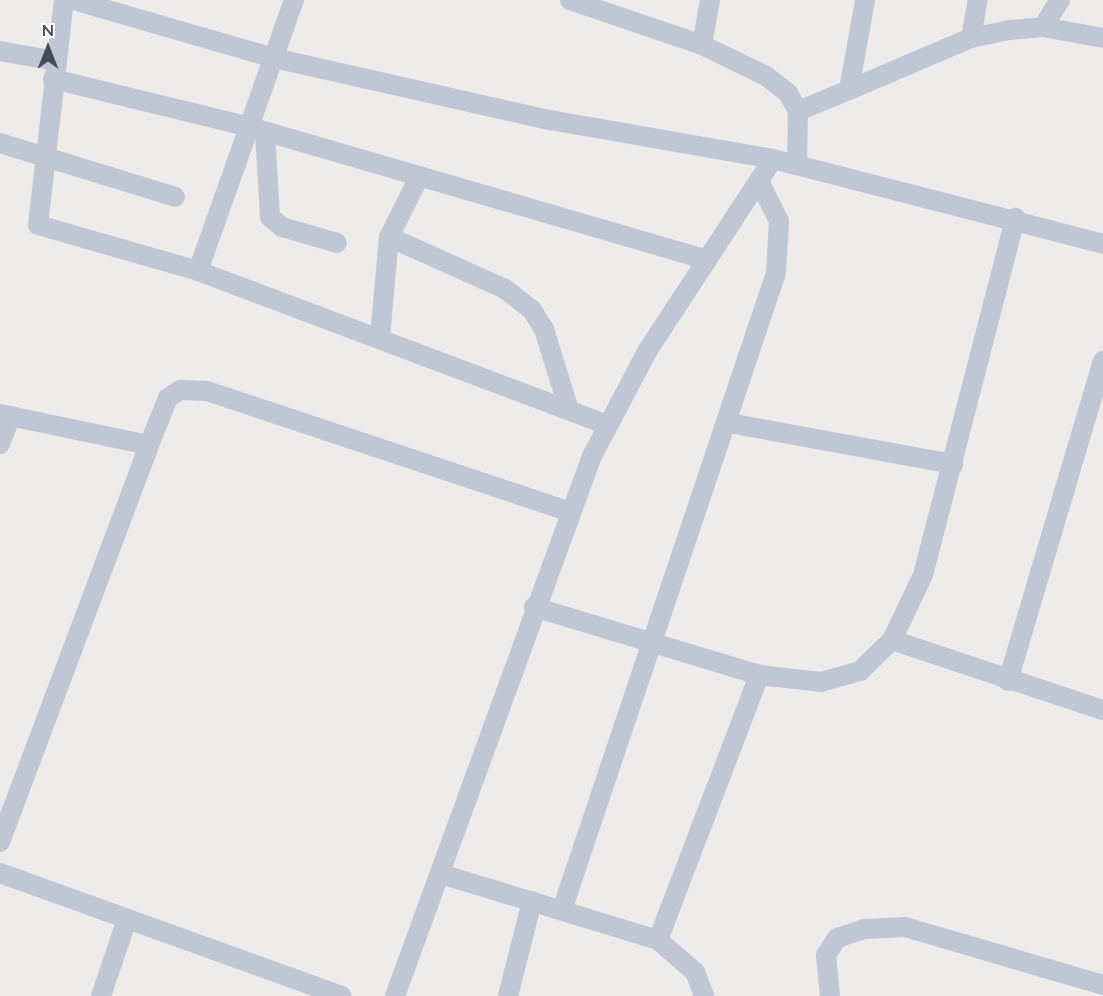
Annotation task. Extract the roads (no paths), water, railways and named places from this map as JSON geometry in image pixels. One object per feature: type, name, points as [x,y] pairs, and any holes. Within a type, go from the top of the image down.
[{"type":"street","points":[[64,0],[42,159],[38,225],[198,271],[568,407],[608,425]]},
{"type":"street","points":[[73,0],[274,58],[549,120],[773,159],[1015,218],[1103,244]]},
{"type":"street","points":[[198,271],[257,129],[274,58],[294,0]]},
{"type":"street","points":[[702,45],[710,0]]},
{"type":"street","points":[[849,90],[865,0]]},
{"type":"street","points":[[971,38],[978,0]]},
{"type":"street","points":[[1043,27],[1060,0]]},
{"type":"street","points":[[578,1],[702,45],[766,76],[788,93],[798,111],[796,165]]},
{"type":"street","points":[[798,111],[971,38],[1043,27],[1103,38]]},
{"type":"street","points":[[0,51],[54,70],[418,179],[706,260]]},
{"type":"street","points":[[257,129],[270,217],[282,227],[337,243]]},
{"type":"street","points":[[0,143],[42,159],[175,197]]},
{"type":"street","points":[[395,996],[441,874],[534,608],[570,512],[608,425],[648,350],[773,159]]},
{"type":"street","points":[[380,338],[389,237],[418,179]]},
{"type":"street","points":[[562,910],[729,423],[776,273],[780,242],[772,202],[759,181]]},
{"type":"street","points":[[534,608],[759,675],[842,680],[860,671],[892,640],[922,575],[953,464],[1015,218]]},
{"type":"street","points":[[389,237],[505,289],[532,310],[544,329],[568,407]]},
{"type":"street","points":[[1008,681],[1102,367]]},
{"type":"street","points":[[0,842],[149,445],[168,398],[180,390],[207,391],[570,512]]},
{"type":"street","points":[[0,444],[5,415],[149,445]]},
{"type":"street","points":[[729,423],[953,464]]},
{"type":"street","points":[[892,640],[1008,681],[1103,710]]},
{"type":"street","points":[[658,940],[759,675]]},
{"type":"street","points":[[0,873],[342,996]]},
{"type":"street","points":[[441,874],[658,940],[695,972],[704,996]]},
{"type":"street","points":[[507,996],[532,901]]},
{"type":"street","points":[[101,996],[127,919]]},
{"type":"street","points":[[830,996],[826,955],[837,938],[885,928],[936,933],[1103,985]]}]
